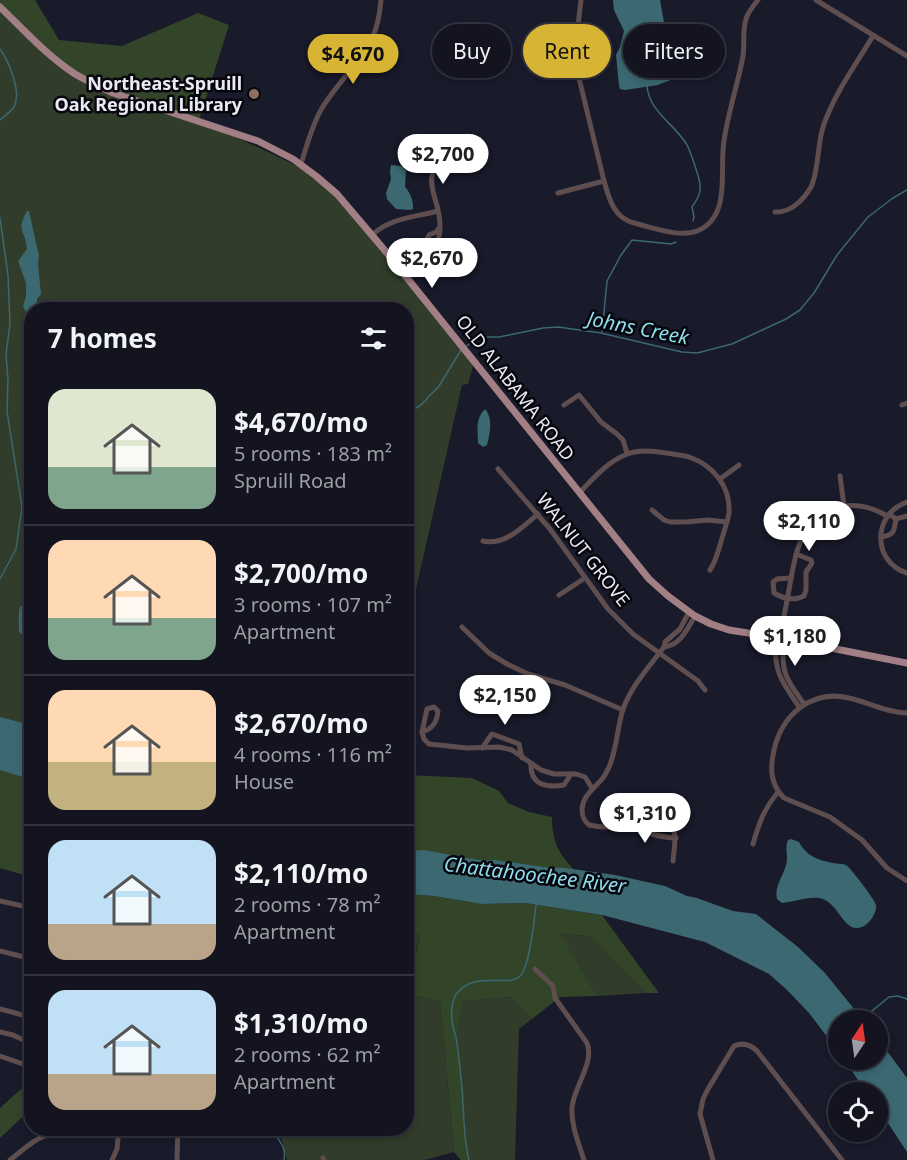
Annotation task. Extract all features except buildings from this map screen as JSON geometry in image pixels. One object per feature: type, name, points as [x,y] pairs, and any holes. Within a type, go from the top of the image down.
[{"type":"main road","name":"OLD ALABAMA ROAD","points":[[0,7],[59,62],[92,84],[258,141],[301,164],[337,194],[649,579],[692,614],[729,630],[907,663]]},
{"type":"street","points":[[301,164],[323,106],[374,35],[381,0]]},
{"type":"street","points":[[581,0],[576,43],[578,74],[612,207],[620,217],[628,222],[687,234],[702,229],[718,210],[723,186],[724,141],[743,56],[744,28],[748,12],[758,0]]},
{"type":"street","points":[[816,0],[907,56]]},
{"type":"street","points":[[778,204],[778,212],[795,206],[810,188],[820,136],[827,115],[873,36]]},
{"type":"street","points":[[440,228],[440,217],[431,177],[437,161],[445,153]]},
{"type":"street","points":[[558,193],[604,181]]},
{"type":"street","points":[[372,236],[389,223],[438,211]]},
{"type":"street","points":[[564,405],[579,395],[601,422],[623,440],[627,453]]},
{"type":"street","points":[[579,493],[595,477],[627,453],[649,450],[688,457],[709,468],[720,479],[729,500],[727,522],[715,562],[710,570]]},
{"type":"street","points":[[720,479],[739,465]]},
{"type":"street","name":"WALNUT GROVE","points":[[498,469],[561,543],[601,602],[616,619],[698,681],[705,690]]},
{"type":"street","points":[[840,476],[844,506]]},
{"type":"street","points":[[907,502],[893,509],[888,515],[883,524],[881,537],[885,556],[897,569],[907,573]]},
{"type":"street","points":[[801,706],[778,656],[784,644],[780,638],[801,538],[813,521],[823,514],[844,506],[867,507],[896,519],[907,516]]},
{"type":"street","points":[[652,510],[670,522],[708,520],[727,522]]},
{"type":"street","points":[[483,541],[494,542],[513,535],[538,514]]},
{"type":"street","points":[[881,537],[889,536],[894,531],[896,519]]},
{"type":"street","points":[[791,578],[777,579],[773,582],[774,593],[787,600],[804,596],[806,572],[812,560],[796,554]]},
{"type":"street","points":[[559,595],[585,578]]},
{"type":"street","points":[[627,819],[613,827],[586,823],[583,817],[583,805],[586,795],[603,778],[610,765],[623,710],[633,687],[664,647],[672,646],[680,640],[692,614]]},
{"type":"street","points":[[462,627],[489,653],[507,664],[528,674],[565,685],[623,710]]},
{"type":"street","points":[[907,713],[898,713],[850,698],[838,696],[819,698],[801,706],[782,727],[776,740],[771,770],[778,792],[784,798],[830,817],[862,840],[887,868],[907,881]]},
{"type":"street","points":[[422,732],[436,721],[438,711],[436,707],[427,710],[422,732],[429,744],[467,748],[499,747],[512,750],[547,772],[576,774],[585,777],[592,788]]},
{"type":"street","points":[[482,748],[492,734],[519,744],[522,758]]},
{"type":"street","points":[[531,764],[533,778],[542,784],[554,787],[564,784],[571,774]]},
{"type":"street","points":[[753,844],[763,813],[778,792]]},
{"type":"street","points":[[612,798],[634,826],[664,837],[676,838]]},
{"type":"street","points":[[670,817],[676,838],[673,861]]},
{"type":"street","points":[[0,900],[24,906]]},
{"type":"street","points":[[0,951],[24,956]]},
{"type":"street","points":[[535,969],[553,986],[555,998],[589,1048],[572,1108],[574,1128],[584,1160]]},
{"type":"street","points":[[0,1010],[24,1016]]},
{"type":"street","points":[[0,1032],[24,1040]]},
{"type":"street","points":[[713,1160],[700,1114],[703,1099],[734,1046],[748,1044],[757,1051],[843,1160]]},
{"type":"street","points":[[0,1056],[24,1064]]},
{"type":"street","points":[[10,1160],[44,1136]]},
{"type":"street","points":[[112,1160],[117,1149],[118,1136]]},
{"type":"street","points":[[177,1160],[178,1136]]},
{"type":"shaded area","points":[[0,0],[35,0],[59,40],[122,46],[198,13],[229,25],[199,120],[119,93],[56,61],[0,4]]},
{"type":"shaded area","points":[[0,4],[33,42],[289,162],[329,186],[371,229],[407,271],[444,327],[475,359],[468,384],[462,385],[414,598],[414,302],[24,302],[24,727],[0,722]]},
{"type":"shaded area","points":[[0,770],[24,778],[24,875],[0,868]]},
{"type":"shaded area","points":[[414,775],[472,778],[499,791],[508,803],[529,812],[552,817],[554,838],[560,852],[583,881],[414,859]]},
{"type":"shaded area","points":[[414,895],[482,904],[525,903],[602,915],[659,993],[646,993],[590,936],[560,934],[597,996],[560,997],[532,1019],[510,997],[463,1001],[456,1039],[469,1160],[461,1160],[454,1152],[440,1002],[414,996],[414,962],[420,935],[414,933]]},
{"type":"shaded area","points":[[414,933],[420,934],[414,961]]},
{"type":"shaded area","points":[[559,934],[590,936],[646,993],[597,996]]},
{"type":"shaded area","points":[[414,996],[440,1002],[454,1152],[424,1160],[287,1160],[281,1136],[414,1136]]},
{"type":"shaded area","points":[[510,997],[532,1019],[519,1029],[515,1160],[469,1160],[466,1149],[462,1085],[456,1039],[462,1001]]},
{"type":"shaded area","points":[[24,1086],[24,1116],[0,1138],[0,1108]]},
{"type":"water","points":[[613,0],[660,0],[665,24],[623,24],[623,29],[614,10]]},
{"type":"water","points":[[623,35],[623,78],[674,78],[658,85],[620,89],[616,55]]},
{"type":"water","points":[[391,165],[401,166],[406,170],[405,187],[411,197],[413,209],[396,209],[387,199]]},
{"type":"water","points":[[29,211],[39,256],[41,294],[37,302],[24,302],[26,283],[18,261],[27,249],[21,228]]},
{"type":"water","points":[[484,410],[490,418],[490,427],[487,445],[483,447],[478,443],[478,425]]},
{"type":"water","points":[[24,604],[24,636],[19,632],[20,607]]},
{"type":"water","points":[[0,717],[24,723],[24,778],[0,770]]},
{"type":"water","points":[[791,839],[799,842],[805,851],[817,859],[844,864],[848,867],[876,905],[874,914],[868,923],[859,928],[848,925],[833,906],[823,899],[808,898],[782,903],[777,899],[778,886],[787,862],[787,843]]},
{"type":"water","name":"Chattahoochee River","points":[[424,850],[478,860],[495,860],[615,875],[665,886],[733,911],[756,914],[798,947],[825,973],[855,1010],[828,1010],[828,1038],[809,1013],[769,974],[705,942],[602,915],[525,903],[482,904],[414,895],[414,851]]},
{"type":"water","points":[[888,1052],[907,1078],[907,1152],[888,1123],[888,1082],[859,1082],[851,1070],[888,1070]]},
{"type":"waterway","points":[[0,49],[10,69],[16,93],[14,107],[0,120]]},
{"type":"waterway","points":[[647,86],[652,103],[687,145],[694,162],[700,186],[698,198],[692,207],[693,221]]},
{"type":"waterway","name":"Johns Creek","points":[[465,347],[479,337],[499,337],[558,327],[601,333],[682,352],[697,353],[732,344],[800,310],[814,293],[837,255],[868,217],[907,190]]},
{"type":"waterway","points":[[0,218],[8,275],[10,324],[6,354],[7,411],[22,507],[16,549],[0,579]]},
{"type":"waterway","points":[[602,332],[607,281],[632,240],[671,244],[676,242]]},
{"type":"waterway","name":"Johns Creek","points":[[414,409],[439,386],[461,350]]},
{"type":"waterway","points":[[469,1160],[458,1050],[452,1022],[453,1002],[457,993],[473,982],[508,980],[520,976],[529,953],[536,905]]},
{"type":"waterway","points":[[873,1010],[889,997],[898,996],[907,999]]},
{"type":"waterway","points":[[277,1136],[283,1146],[284,1160]]},
{"type":"place","name":"Northeast-Spruill Oak Regional Library","points":[[254,94]]}]
